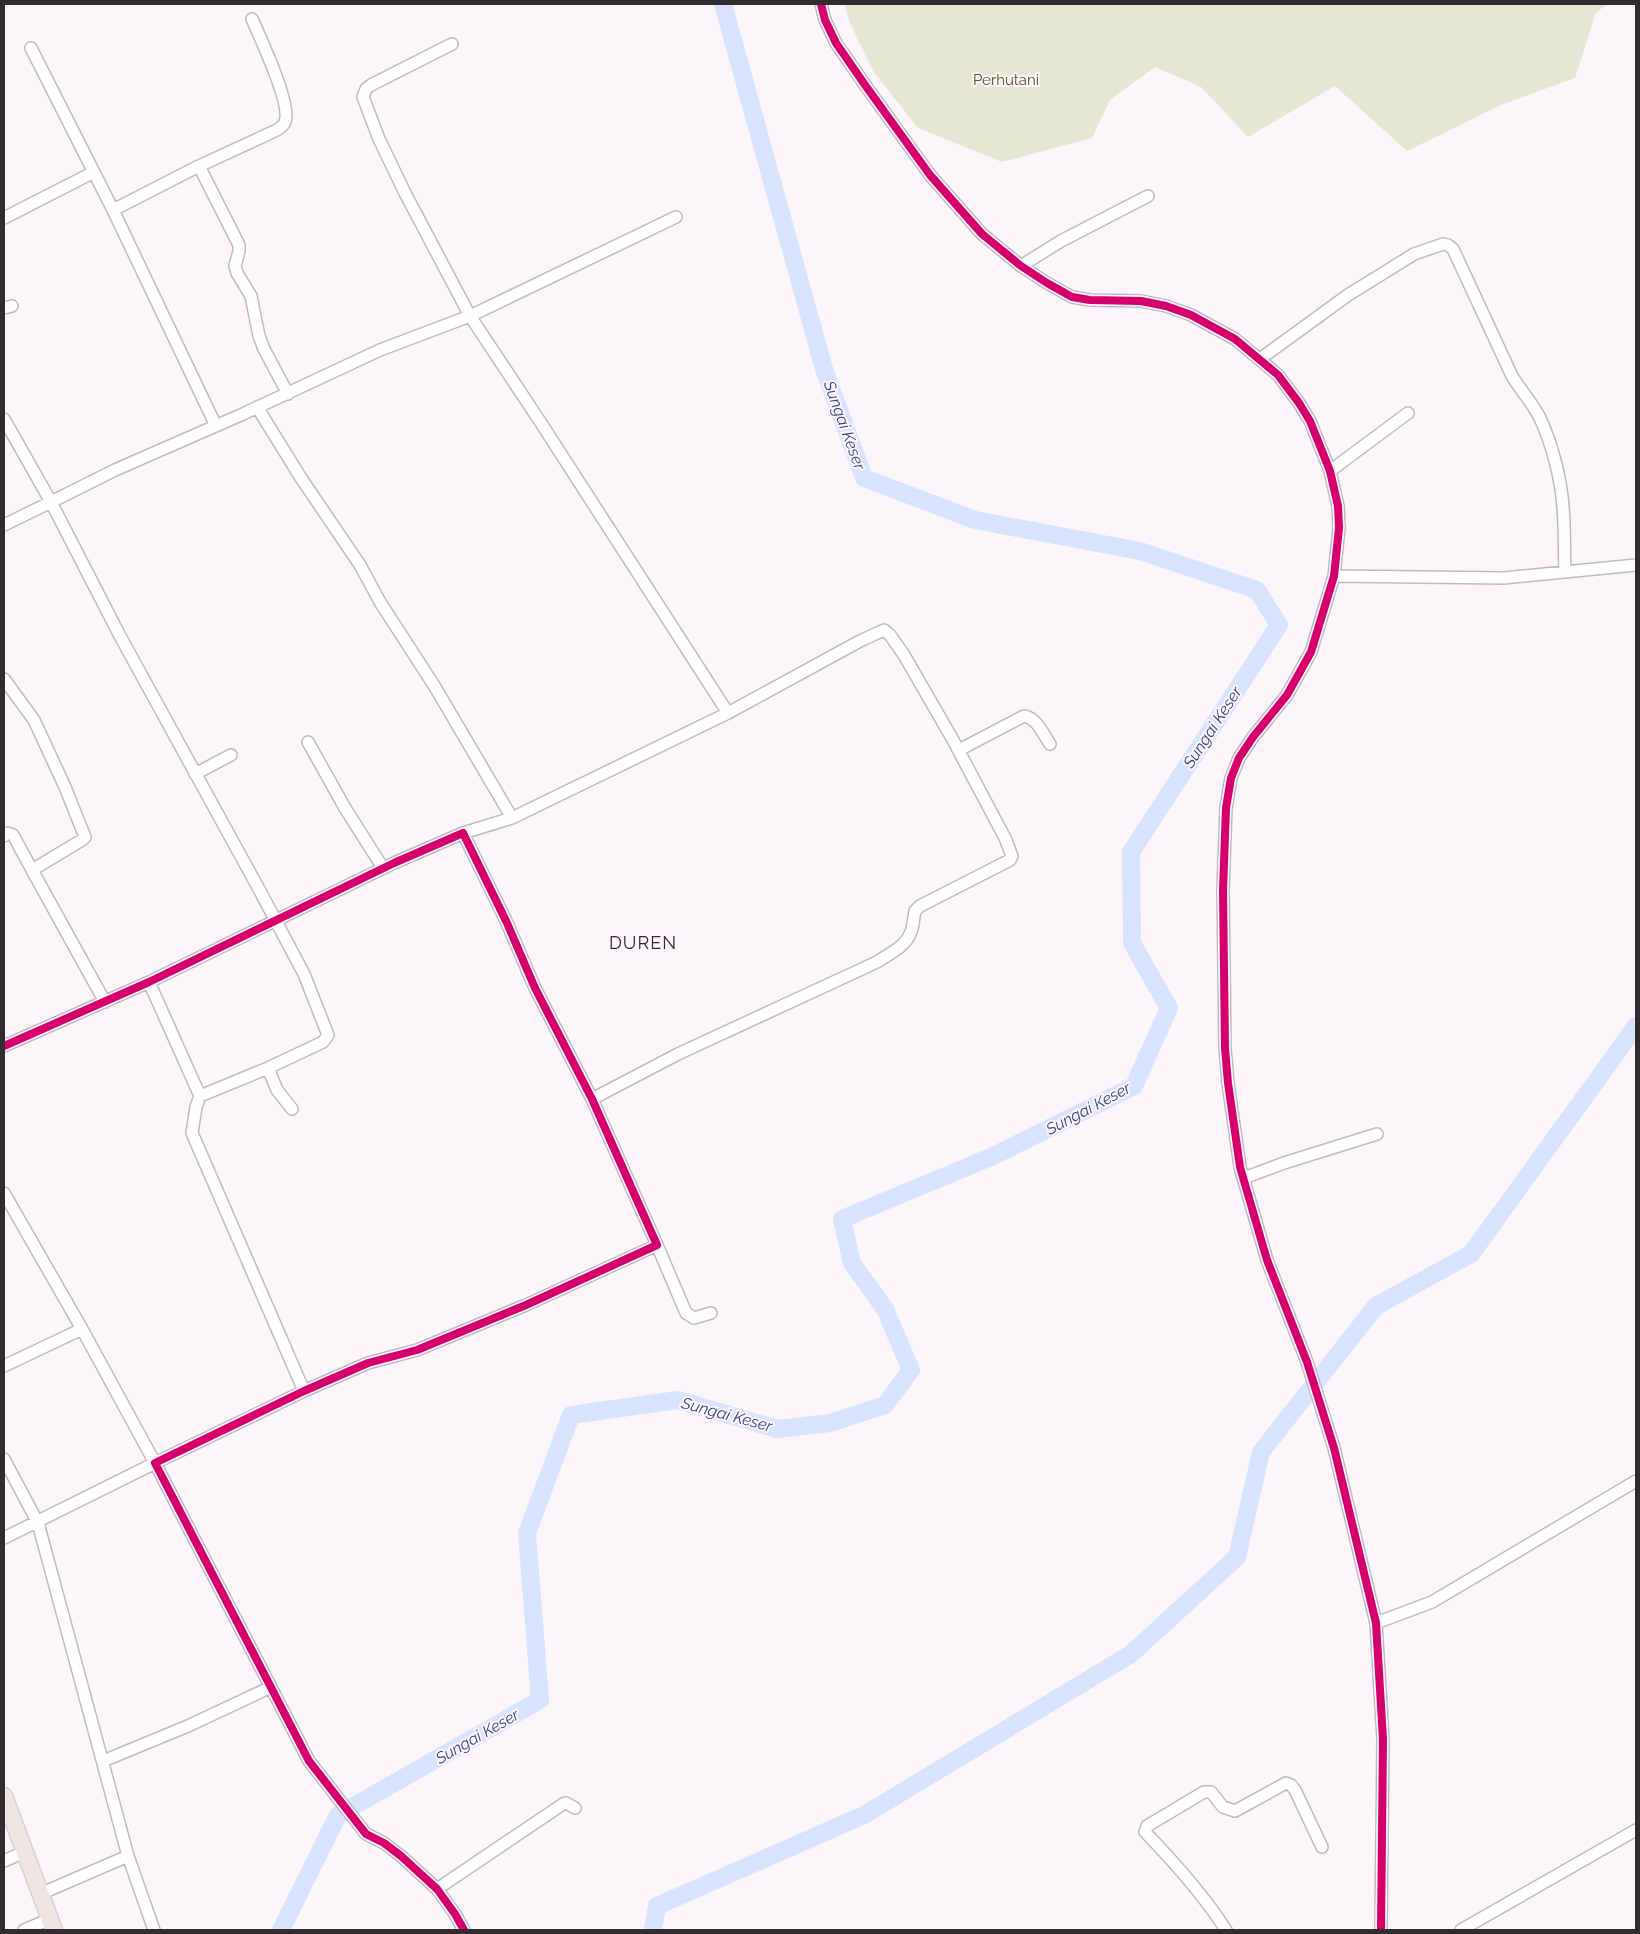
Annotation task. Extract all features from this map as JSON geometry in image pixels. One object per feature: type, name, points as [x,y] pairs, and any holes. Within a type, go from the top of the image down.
[{"type":"highway","points":[[4,1796],[52,1925]]},
{"type":"street","points":[[820,4],[836,43],[930,175],[982,234],[1047,284],[1072,296],[1090,300],[1141,300],[1166,306],[1191,315],[1235,339],[1278,375],[1310,421],[1330,471],[1338,506],[1339,528],[1334,576],[1311,652],[1287,695],[1253,737],[1239,758],[1230,778],[1226,808],[1223,890],[1225,1048],[1233,1125],[1240,1167],[1267,1260],[1317,1389],[1334,1448],[1376,1623],[1383,1739],[1381,1930]]},
{"type":"street","points":[[113,210],[199,166],[277,130],[285,122],[286,114],[283,97],[252,18]]},
{"type":"street","points":[[452,44],[366,89],[364,96],[379,139],[404,193],[470,316],[728,713]]},
{"type":"street","points":[[31,48],[57,97],[92,173],[113,210],[216,426]]},
{"type":"street","points":[[199,166],[236,237],[239,245],[235,266],[237,273],[251,296],[259,336],[264,349],[288,394]]},
{"type":"street","points":[[4,218],[92,173]]},
{"type":"street","points":[[1022,266],[1061,241],[1148,196]]},
{"type":"street","points":[[4,525],[116,470],[288,394],[380,350],[470,316],[676,217]]},
{"type":"street","points":[[1260,359],[1348,295],[1414,254],[1443,244],[1448,245],[1453,249],[1512,376],[1532,402],[1541,420],[1555,462],[1563,506],[1565,572]]},
{"type":"street","points":[[257,407],[301,478],[360,565],[380,602],[436,687],[512,818]]},
{"type":"street","points":[[1330,471],[1408,413]]},
{"type":"street","points":[[4,419],[51,502],[120,636],[304,974],[328,1035],[323,1042],[268,1068],[200,1096]]},
{"type":"street","points":[[1334,576],[1504,578],[1636,565]]},
{"type":"street","points":[[4,1046],[149,982],[383,868],[462,833],[512,818],[728,713],[860,641],[884,630],[890,635],[904,655],[959,750],[1011,851],[1012,856],[1010,860],[920,906],[915,911],[913,926],[906,941],[876,962],[678,1054],[592,1099]]},
{"type":"street","points":[[4,679],[34,720],[65,787],[85,837],[32,870]]},
{"type":"street","points":[[959,750],[1024,716],[1030,716],[1036,722],[1050,744]]},
{"type":"street","points":[[308,742],[345,808],[383,868]]},
{"type":"street","points":[[195,774],[231,755]]},
{"type":"street","points":[[4,836],[8,833],[13,835],[105,1002]]},
{"type":"street","points":[[462,833],[507,923],[535,988],[592,1099],[686,1313],[694,1318],[711,1313]]},
{"type":"street","points":[[149,982],[200,1096],[194,1115],[192,1133],[304,1391]]},
{"type":"street","points":[[268,1068],[276,1088],[292,1109]]},
{"type":"street","points":[[1244,1178],[1284,1163],[1377,1134]]},
{"type":"street","points":[[4,1193],[82,1329],[155,1463],[308,1761],[366,1834],[402,1856],[437,1889],[464,1930]]},
{"type":"street","points":[[4,1538],[304,1391],[368,1363],[418,1350],[526,1305],[657,1245]]},
{"type":"street","points":[[4,1366],[82,1329]]},
{"type":"street","points":[[4,1459],[38,1523],[128,1856],[154,1930]]},
{"type":"street","points":[[1376,1623],[1432,1602],[1636,1481]]},
{"type":"street","points":[[103,1761],[188,1726],[271,1688]]},
{"type":"street","points":[[1226,1930],[1213,1910],[1146,1832],[1147,1826],[1204,1792],[1211,1792],[1223,1807],[1235,1810],[1286,1783],[1291,1785],[1294,1790],[1322,1847]]},
{"type":"street","points":[[437,1889],[563,1804],[566,1803],[575,1808]]},
{"type":"street","points":[[1461,1930],[1636,1830]]},
{"type":"street","points":[[4,1861],[24,1852]]},
{"type":"street","points":[[40,1894],[128,1856]]},
{"type":"street","points":[[24,1930],[52,1925]]},
{"type":"green space","name":"Perhutani","points":[[844,4],[1607,4],[1596,13],[1575,78],[1501,105],[1407,151],[1335,86],[1248,137],[1201,87],[1155,67],[1110,100],[1092,138],[1002,162],[918,128],[873,71],[850,23]]},
{"type":"waterway","name":"Sungai Keser","points":[[281,1930],[338,1815],[540,1700],[527,1533],[571,1415],[678,1400],[777,1429],[830,1423],[885,1405],[911,1370],[885,1309],[852,1263],[842,1219],[991,1157],[1134,1086],[1169,1008],[1132,943],[1131,852],[1279,625],[1257,590],[1140,551],[975,520],[864,478],[824,369],[723,4]]},
{"type":"waterway","points":[[653,1930],[657,1906],[864,1815],[1131,1654],[1237,1557],[1261,1452],[1376,1306],[1471,1254],[1636,1026]]},
{"type":"cycle path","points":[[821,4],[825,20],[836,43],[865,85],[930,175],[982,234],[1021,266],[1072,297],[1090,300],[1141,301],[1166,306],[1191,315],[1235,339],[1278,375],[1299,403],[1310,421],[1330,471],[1338,506],[1339,528],[1334,576],[1311,652],[1287,695],[1253,737],[1239,758],[1231,778],[1226,808],[1223,890],[1225,1048],[1240,1167],[1267,1260],[1307,1362],[1334,1448],[1376,1623],[1383,1739],[1381,1930]]},
{"type":"cycle path","points":[[4,1046],[149,982],[394,863],[463,833],[507,923],[535,988],[592,1099],[657,1245],[526,1305],[417,1350],[368,1363],[304,1391],[155,1463],[309,1761],[366,1834],[384,1843],[401,1856],[437,1889],[464,1930]]},
{"type":"district","name":"DUREN","points":[[643,943]]}]
